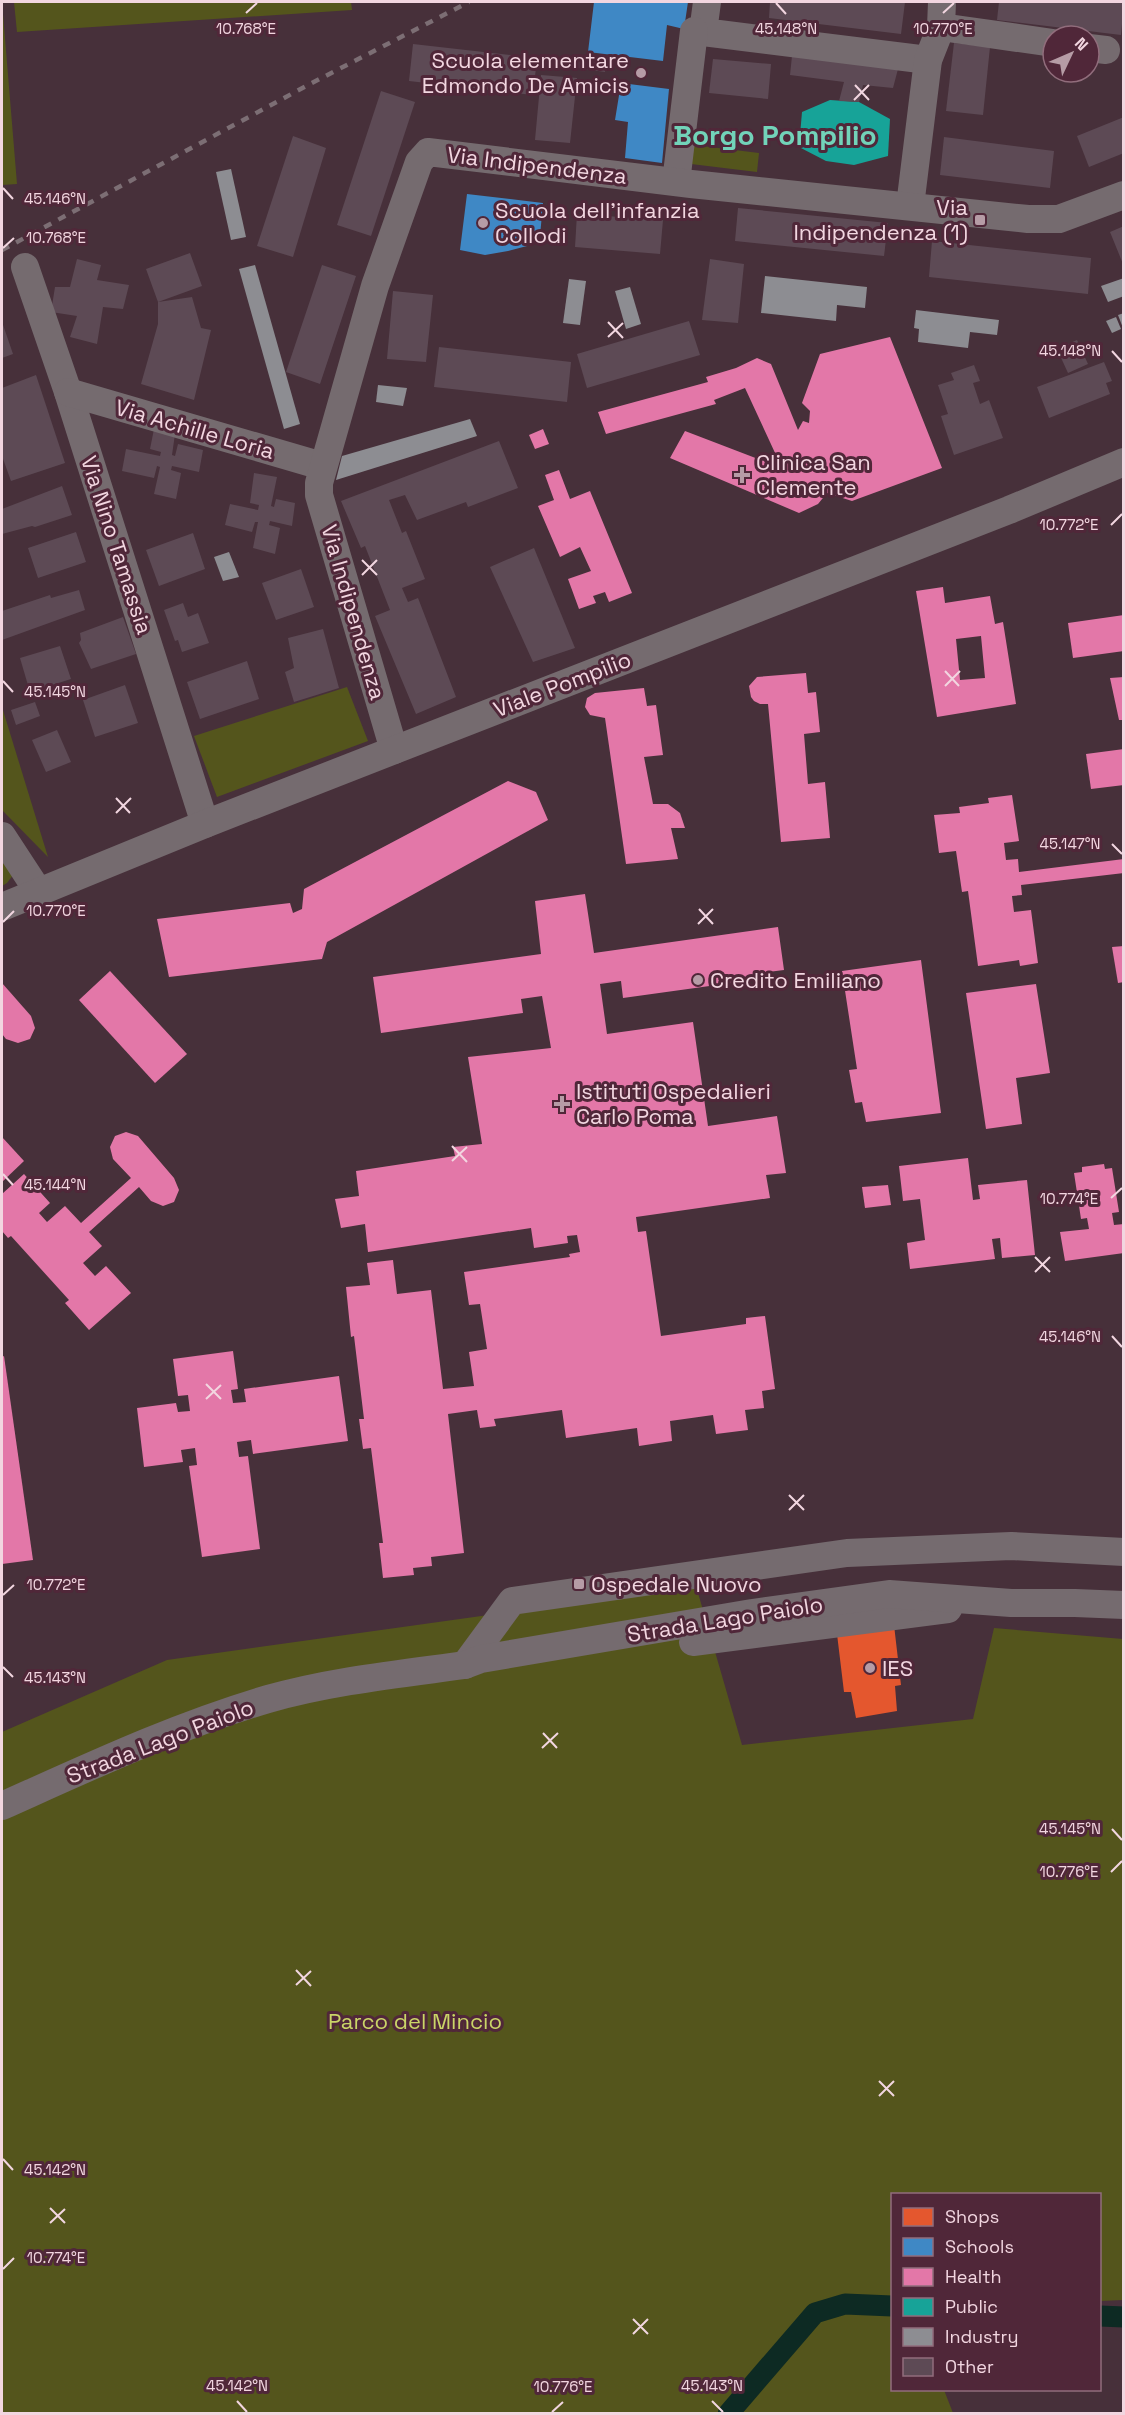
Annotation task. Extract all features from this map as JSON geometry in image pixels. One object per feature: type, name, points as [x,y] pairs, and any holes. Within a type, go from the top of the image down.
[{"type":"street","points":[[677,174],[698,31],[698,2]]},
{"type":"street","points":[[698,31],[707,2]]},
{"type":"street","points":[[910,206],[928,60],[942,14],[1041,40]]},
{"type":"street","points":[[698,31],[928,60]]},
{"type":"street","name":"Via Indipendenza","points":[[394,750],[319,495],[322,466],[375,285],[419,162],[428,152],[691,184],[1048,220],[1069,216],[1124,195]]},
{"type":"street","name":"Via Nino Tamassia","points":[[25,267],[68,393],[205,824]]},
{"type":"street","name":"Via Achille Loria","points":[[68,393],[322,466]]},
{"type":"street","name":"Viale Pompilio","points":[[2,907],[205,824],[1009,510],[1124,462]]},
{"type":"street","points":[[2,836],[38,891]]},
{"type":"street","points":[[465,1665],[512,1601],[829,1556],[1011,1546],[1124,1552]]},
{"type":"street","points":[[829,1556],[836,1602]]},
{"type":"street","name":"Strada Lago Paiolo","points":[[2,1806],[160,1736],[265,1700],[310,1689],[465,1665],[492,1657],[752,1613],[900,1594],[988,1601],[1124,1605]]},
{"type":"street","name":"Strada Lago Paiolo","points":[[465,1665],[483,1666],[862,1622],[988,1601]]},
{"type":"green space","points":[[2,2],[17,184],[2,185]]},
{"type":"green space","points":[[14,2],[351,2],[352,10],[17,32]]},
{"type":"green space","points":[[694,145],[759,153],[757,172],[691,164]]},
{"type":"green space","points":[[347,687],[368,741],[217,797],[194,736]]},
{"type":"green space","points":[[2,707],[48,857],[2,810]]},
{"type":"green space","points":[[2,861],[13,875],[2,886]]},
{"type":"green space","name":"Parco del Mincio","points":[[696,1586],[742,1745],[973,1719],[994,1628],[1123,1639],[1123,2300],[1101,2301],[1101,2193],[891,2193],[891,2391],[944,2391],[953,2413],[2,2413],[2,1732],[167,1660]]},
{"type":"building: Shops","points":[[894,1625],[901,1685],[895,1686],[897,1711],[856,1718],[851,1692],[844,1692],[837,1634]]},
{"type":"building: Schools","points":[[594,2],[688,2],[684,29],[667,25],[663,61],[588,52]]},
{"type":"building: Schools","points":[[621,83],[669,89],[662,163],[625,158],[628,122],[615,120]]},
{"type":"building: Schools","points":[[467,194],[543,203],[540,236],[530,234],[527,246],[508,251],[485,255],[460,250]]},
{"type":"building: Health","points":[[890,337],[942,468],[852,501],[827,493],[818,504],[799,513],[670,458],[685,431],[782,468],[745,388],[714,400],[716,404],[606,434],[598,412],[708,382],[706,377],[736,368],[757,358],[771,364],[798,430],[803,421],[809,423],[810,411],[802,403],[820,354]]},
{"type":"building: Health","points":[[543,429],[549,444],[535,449],[529,435]]},
{"type":"building: Health","points":[[559,470],[570,499],[590,491],[632,593],[609,602],[605,592],[593,596],[596,603],[579,609],[568,579],[591,571],[580,547],[560,557],[538,506],[554,500],[545,475]]},
{"type":"building: Health","points":[[943,587],[945,603],[990,596],[995,624],[1003,622],[1016,704],[937,717],[916,591]],"holes":[[[981,636],[985,678],[960,680],[956,639]]]},
{"type":"building: Health","points":[[1124,615],[1124,651],[1073,658],[1068,623]]},
{"type":"building: Health","points":[[806,673],[808,693],[816,692],[820,732],[804,734],[808,784],[825,782],[830,838],[781,842],[768,704],[754,701],[749,686],[757,677]]},
{"type":"building: Health","points":[[1124,677],[1124,720],[1119,720],[1110,678]]},
{"type":"building: Health","points":[[644,688],[647,706],[656,705],[663,755],[644,757],[653,804],[668,804],[680,813],[685,828],[671,828],[678,859],[626,864],[605,718],[590,715],[585,707],[587,698],[595,693]]},
{"type":"building: Health","points":[[1124,749],[1124,785],[1091,789],[1086,754]]},
{"type":"building: Health","points":[[508,781],[536,792],[548,820],[327,942],[322,959],[169,977],[157,919],[290,903],[293,913],[302,909],[304,889]]},
{"type":"building: Health","points":[[1012,795],[1019,841],[1004,843],[1006,860],[1018,859],[1019,872],[1124,859],[1124,873],[1021,885],[1022,895],[1012,896],[1014,912],[1031,910],[1038,963],[1020,966],[1019,960],[978,966],[968,891],[962,892],[956,851],[939,853],[934,815],[960,813],[959,807],[989,803],[988,798]]},
{"type":"building: Health","points":[[585,894],[594,953],[778,927],[784,970],[760,973],[760,979],[623,998],[621,981],[600,984],[607,1034],[693,1022],[708,1126],[777,1116],[786,1173],[766,1175],[770,1198],[636,1217],[638,1232],[646,1231],[661,1336],[746,1324],[746,1318],[765,1316],[775,1389],[762,1391],[764,1408],[745,1410],[748,1430],[716,1434],[713,1415],[670,1421],[672,1441],[639,1446],[637,1428],[566,1438],[562,1410],[494,1419],[496,1426],[480,1428],[477,1410],[448,1414],[464,1553],[431,1557],[432,1566],[413,1568],[414,1575],[383,1578],[379,1543],[383,1543],[371,1448],[363,1449],[359,1419],[364,1419],[354,1336],[351,1337],[346,1287],[370,1285],[367,1263],[393,1260],[397,1294],[431,1290],[443,1389],[474,1386],[469,1352],[487,1349],[480,1304],[469,1305],[464,1272],[570,1257],[569,1254],[580,1252],[577,1235],[567,1236],[568,1243],[534,1248],[531,1228],[368,1252],[365,1224],[341,1228],[335,1199],[359,1196],[356,1171],[455,1156],[453,1147],[482,1144],[468,1057],[551,1048],[542,996],[521,999],[523,1013],[381,1033],[373,977],[541,954],[535,901]]},
{"type":"building: Health","points":[[1124,946],[1124,982],[1118,983],[1112,947]]},
{"type":"building: Health","points":[[921,960],[941,1113],[866,1122],[862,1102],[855,1103],[849,1070],[857,1069],[842,971]]},
{"type":"building: Health","points":[[110,971],[187,1054],[155,1083],[79,1000]]},
{"type":"building: Health","points":[[2,983],[31,1016],[35,1028],[30,1039],[18,1043],[6,1039],[2,1034]]},
{"type":"building: Health","points":[[1036,984],[1050,1073],[1016,1078],[1022,1124],[986,1129],[966,993]]},
{"type":"building: Health","points":[[126,1132],[138,1136],[174,1178],[179,1190],[174,1202],[163,1206],[151,1201],[139,1187],[89,1232],[102,1246],[83,1263],[95,1276],[106,1266],[131,1293],[89,1330],[65,1303],[69,1300],[11,1236],[8,1238],[2,1231],[2,1194],[24,1174],[50,1203],[39,1213],[47,1222],[65,1206],[81,1223],[131,1178],[113,1159],[110,1147],[115,1136]]},
{"type":"building: Health","points":[[2,1137],[24,1161],[2,1182]]},
{"type":"building: Health","points":[[968,1158],[973,1200],[980,1199],[978,1185],[1027,1180],[1035,1255],[1002,1258],[1000,1238],[992,1239],[995,1259],[910,1269],[907,1243],[925,1240],[920,1199],[903,1201],[899,1166]]},
{"type":"building: Health","points":[[1104,1164],[1105,1169],[1112,1168],[1119,1212],[1112,1213],[1114,1225],[1124,1224],[1124,1253],[1065,1261],[1060,1232],[1089,1229],[1087,1218],[1081,1219],[1074,1173],[1082,1172],[1082,1167]]},
{"type":"building: Health","points":[[888,1185],[891,1205],[865,1208],[862,1187]]},
{"type":"building: Health","points":[[233,1351],[238,1389],[231,1390],[233,1403],[246,1402],[244,1389],[339,1376],[348,1441],[253,1454],[251,1440],[237,1442],[239,1457],[248,1456],[260,1549],[202,1557],[189,1466],[197,1465],[195,1448],[181,1450],[183,1462],[144,1467],[137,1408],[176,1403],[178,1412],[190,1411],[188,1395],[178,1396],[173,1359]]},
{"type":"building: Health","points":[[4,1356],[33,1560],[2,1564],[2,1357]]},
{"type":"building: Public","points":[[830,100],[859,102],[890,119],[888,156],[854,165],[826,161],[799,147],[802,112]]},
{"type":"building: Industry","points":[[231,169],[246,237],[231,240],[216,172]]},
{"type":"building: Industry","points":[[255,265],[300,424],[284,429],[239,269]]},
{"type":"building: Industry","points":[[765,276],[867,287],[865,308],[837,305],[836,321],[761,313]]},
{"type":"building: Industry","points":[[1124,278],[1124,296],[1108,302],[1101,286]]},
{"type":"building: Industry","points":[[569,279],[586,281],[580,325],[563,323]]},
{"type":"building: Industry","points":[[630,287],[641,324],[626,329],[615,291]]},
{"type":"building: Industry","points":[[916,310],[999,320],[997,335],[970,332],[968,348],[918,342],[919,329],[914,328]]},
{"type":"building: Industry","points":[[1124,313],[1124,328],[1123,328],[1118,315]]},
{"type":"building: Industry","points":[[1116,317],[1121,329],[1112,333],[1106,321]]},
{"type":"building: Industry","points":[[378,385],[407,388],[403,406],[376,402]]},
{"type":"building: Industry","points":[[470,419],[477,436],[336,480],[342,456]]},
{"type":"building: Industry","points":[[229,552],[239,577],[223,581],[214,557]]},
{"type":"building: Other","points":[[770,2],[905,2],[901,34],[769,18]]},
{"type":"building: Other","points":[[999,2],[1124,2],[1121,35],[1101,33],[1101,24],[1041,25],[997,20]]},
{"type":"building: Other","points":[[954,43],[990,47],[983,115],[946,111]]},
{"type":"building: Other","points":[[413,44],[537,58],[533,95],[409,81]]},
{"type":"building: Other","points":[[566,55],[606,62],[605,72],[565,66]]},
{"type":"building: Other","points":[[792,56],[898,69],[893,88],[863,85],[859,102],[839,101],[844,82],[790,75]]},
{"type":"building: Other","points":[[713,59],[771,64],[768,99],[709,93]]},
{"type":"building: Other","points":[[541,75],[577,78],[570,143],[535,140]]},
{"type":"building: Other","points":[[381,91],[415,102],[371,236],[337,225]]},
{"type":"building: Other","points":[[1124,117],[1124,153],[1089,167],[1077,136]]},
{"type":"building: Other","points":[[293,136],[326,148],[293,257],[257,246]]},
{"type":"building: Other","points":[[944,137],[1054,151],[1050,188],[940,175]]},
{"type":"building: Other","points":[[738,208],[888,223],[884,256],[735,241]]},
{"type":"building: Other","points":[[577,214],[663,220],[660,254],[575,247]]},
{"type":"building: Other","points":[[1124,226],[1124,264],[1123,264],[1110,232]]},
{"type":"building: Other","points":[[932,241],[1091,258],[1088,294],[929,277]]},
{"type":"building: Other","points":[[190,253],[202,286],[158,302],[146,269]]},
{"type":"building: Other","points":[[77,259],[101,265],[97,280],[129,285],[123,309],[103,307],[97,344],[70,337],[77,316],[51,312],[55,287],[70,287]]},
{"type":"building: Other","points":[[710,259],[744,264],[738,323],[702,320]]},
{"type":"building: Other","points":[[322,265],[356,276],[320,384],[286,372]]},
{"type":"building: Other","points":[[393,291],[433,295],[426,362],[387,359]]},
{"type":"building: Other","points":[[192,297],[201,328],[211,330],[194,400],[141,384],[158,324],[158,302]]},
{"type":"building: Other","points":[[689,321],[700,355],[587,388],[577,354]]},
{"type":"building: Other","points":[[2,322],[13,354],[2,358]]},
{"type":"building: Other","points":[[1077,340],[1088,364],[1068,373],[1057,349]]},
{"type":"building: Other","points":[[439,347],[571,362],[567,402],[434,387]]},
{"type":"building: Other","points":[[1104,362],[1112,381],[1106,383],[1110,394],[1049,418],[1037,387]]},
{"type":"building: Other","points":[[974,365],[980,381],[973,383],[980,404],[989,400],[1003,438],[954,455],[941,416],[948,414],[938,385],[954,380],[951,373]]},
{"type":"building: Other","points":[[36,375],[65,463],[11,481],[2,456],[2,388]]},
{"type":"building: Other","points":[[154,429],[175,434],[172,455],[175,456],[178,444],[203,450],[199,472],[172,466],[171,470],[181,473],[176,499],[154,494],[160,467],[157,466],[154,478],[122,471],[126,449],[160,456],[161,452],[150,449]]},
{"type":"building: Other","points":[[499,441],[518,488],[468,507],[466,502],[417,520],[405,495],[389,500],[402,533],[406,531],[425,579],[402,588],[408,602],[418,598],[456,697],[416,714],[375,616],[390,610],[365,546],[361,548],[341,501]]},
{"type":"building: Other","points":[[254,473],[277,477],[271,506],[274,507],[276,499],[295,503],[292,526],[270,521],[269,525],[280,528],[275,554],[253,548],[258,522],[255,522],[252,532],[225,525],[230,504],[258,510],[259,505],[250,503]]},
{"type":"building: Other","points":[[62,486],[72,515],[35,527],[2,534],[2,509]]},
{"type":"building: Other","points":[[76,532],[86,562],[38,578],[28,548]]},
{"type":"building: Other","points":[[193,533],[205,569],[159,586],[146,550]]},
{"type":"building: Other","points":[[534,548],[575,648],[533,662],[490,567]]},
{"type":"building: Other","points":[[301,569],[314,607],[276,620],[262,583]]},
{"type":"building: Other","points":[[79,590],[85,610],[2,640],[2,611],[50,595],[51,598]]},
{"type":"building: Other","points":[[183,603],[188,617],[198,613],[209,643],[182,652],[178,640],[175,641],[164,610]]},
{"type":"building: Other","points":[[123,617],[136,654],[91,669],[79,643],[80,633]]},
{"type":"building: Other","points":[[323,629],[339,688],[294,702],[285,672],[294,668],[288,638]]},
{"type":"building: Other","points":[[60,646],[71,679],[30,692],[20,658]]},
{"type":"building: Other","points":[[247,661],[259,699],[200,719],[187,682]]},
{"type":"building: Other","points":[[125,685],[138,723],[95,737],[83,700]]},
{"type":"building: Other","points":[[35,702],[40,716],[16,725],[11,710]]},
{"type":"building: Other","points":[[57,730],[71,762],[46,772],[32,740]]},
{"type":"waterway","points":[[728,2414],[815,2313],[845,2304],[891,2306]]},
{"type":"waterway","points":[[1101,2316],[1124,2317]]},
{"type":"railway","points":[[2,250],[310,84],[469,2]]},
{"type":"place","name":"Scuola elementare Edmondo De Amicis","points":[[641,73]]},
{"type":"place","name":"Via Indipendenza (1)","points":[[980,220]]},
{"type":"place","name":"Scuola dell'infanzia Collodi","points":[[483,223]]},
{"type":"place","name":"Clinica San Clemente","points":[[742,475]]},
{"type":"place","name":"Credito Emiliano","points":[[698,980]]},
{"type":"place","name":"Istituti Ospedalieri Carlo Poma","points":[[562,1104]]},
{"type":"place","name":"Ospedale Nuovo","points":[[579,1584]]},
{"type":"place","name":"IES","points":[[870,1668]]},
{"type":"district","name":"Borgo Pompilio","points":[[775,135]]}]
